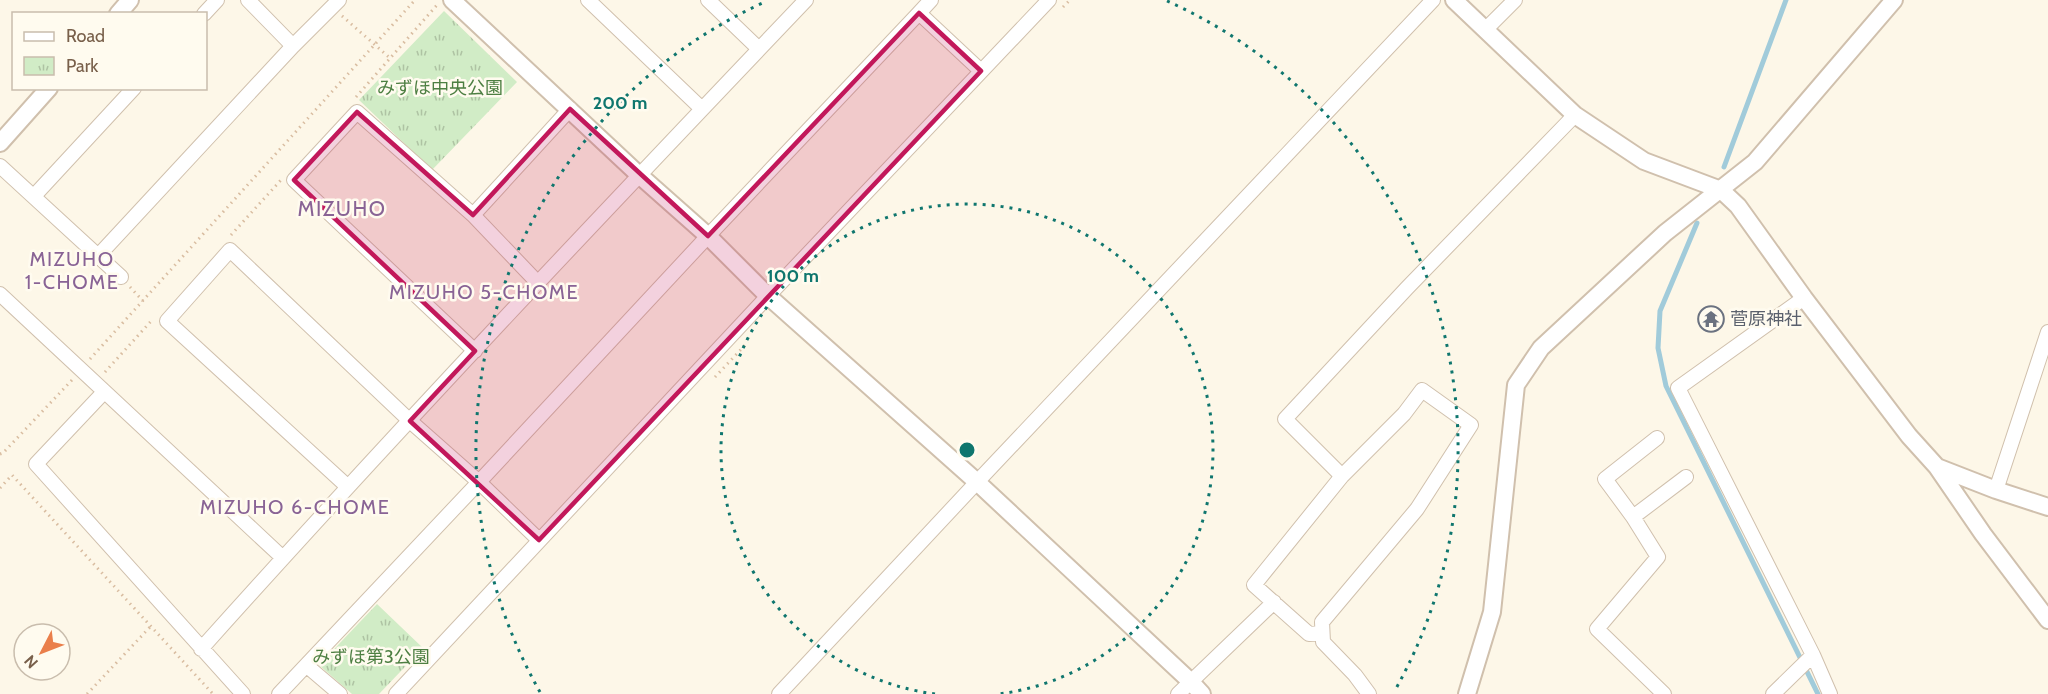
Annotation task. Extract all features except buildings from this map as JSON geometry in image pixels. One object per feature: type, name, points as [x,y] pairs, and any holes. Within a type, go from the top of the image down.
[{"type":"street","points":[[119,12],[130,0]]},
{"type":"street","points":[[206,12],[217,0]]},
{"type":"street","points":[[248,0],[293,46]]},
{"type":"street","points":[[452,0],[638,174],[708,236],[768,296],[977,482],[1202,694]]},
{"type":"street","points":[[588,0],[702,109]]},
{"type":"street","points":[[708,0],[759,49]]},
{"type":"street","points":[[201,649],[638,174],[806,0]]},
{"type":"street","points":[[279,694],[931,0]]},
{"type":"street","points":[[396,694],[1048,0]]},
{"type":"street","points":[[779,694],[1433,0]]},
{"type":"street","points":[[1455,0],[1575,115],[1644,161],[1721,190],[1738,207],[1909,436],[1937,467],[1983,534],[2048,620]]},
{"type":"street","points":[[1486,29],[1515,0]]},
{"type":"street","points":[[1467,694],[1492,612],[1516,385],[1541,348],[1665,233],[1755,162],[1894,0]]},
{"type":"street","points":[[99,255],[293,46],[335,4]]},
{"type":"street","points":[[919,13],[981,72]]},
{"type":"street","points":[[0,143],[47,90]]},
{"type":"street","points":[[34,196],[132,90]]},
{"type":"street","points":[[473,215],[570,109]]},
{"type":"street","points":[[475,351],[294,180],[357,112],[473,215],[538,283]]},
{"type":"street","points":[[1342,476],[1285,419],[1407,288],[1575,115]]},
{"type":"street","points":[[0,166],[121,277]]},
{"type":"street","points":[[348,487],[167,321],[230,250],[539,540]]},
{"type":"street","points":[[1,298],[283,558]]},
{"type":"street","points":[[1804,298],[1678,388],[1807,661],[1830,694]]},
{"type":"street","points":[[1996,490],[2048,332]]},
{"type":"street","points":[[100,388],[36,464],[243,694]]},
{"type":"street","points":[[1322,633],[1309,634],[1254,585],[1342,476],[1404,414],[1422,390],[1471,425],[1417,508],[1322,622],[1323,642],[1355,675],[1369,694]]},
{"type":"street","points":[[1657,438],[1605,479],[1633,517],[1658,557],[1597,629],[1664,694]]},
{"type":"street","points":[[1937,467],[2048,507]]},
{"type":"street","points":[[1633,517],[1686,477]]},
{"type":"street","points":[[1178,694],[1274,602]]},
{"type":"street","points":[[1773,694],[1807,661]]},
{"type":"street","points":[[307,666],[340,694]]},
{"type":"path","points":[[0,454],[80,370],[415,0]]},
{"type":"path","points":[[353,99],[441,0]]},
{"type":"path","points":[[335,4],[374,45],[390,58]]},
{"type":"path","points":[[230,236],[284,176]]},
{"type":"path","points":[[100,388],[152,319]]},
{"type":"path","points":[[0,488],[12,475],[213,694]]},
{"type":"path","points":[[87,694],[151,626]]},
{"type":"highlighted area","points":[[919,13],[981,71],[539,540],[410,421],[475,351],[294,180],[357,112],[473,215],[570,109],[708,236]]},
{"type":"green space","name":"みずほ中央公園","points":[[444,11],[517,82],[432,170],[359,100]]},
{"type":"green space","name":"みずほ第3公園","points":[[377,604],[423,648],[379,694],[352,694],[319,665]]},
{"type":"waterway","points":[[1724,167],[1786,0]]},
{"type":"waterway","points":[[1697,223],[1660,311],[1658,348],[1666,386],[1818,694]]},
{"type":"place","name":"菅原神社","points":[[1711,319]]},
{"type":"district","name":"MIZUHO","points":[[342,209]]},
{"type":"district","name":"MIZUHO 1-CHOME","points":[[72,270]]},
{"type":"district","name":"MIZUHO 5-CHOME","points":[[484,292]]},
{"type":"district","name":"MIZUHO 6-CHOME","points":[[295,507]]}]
